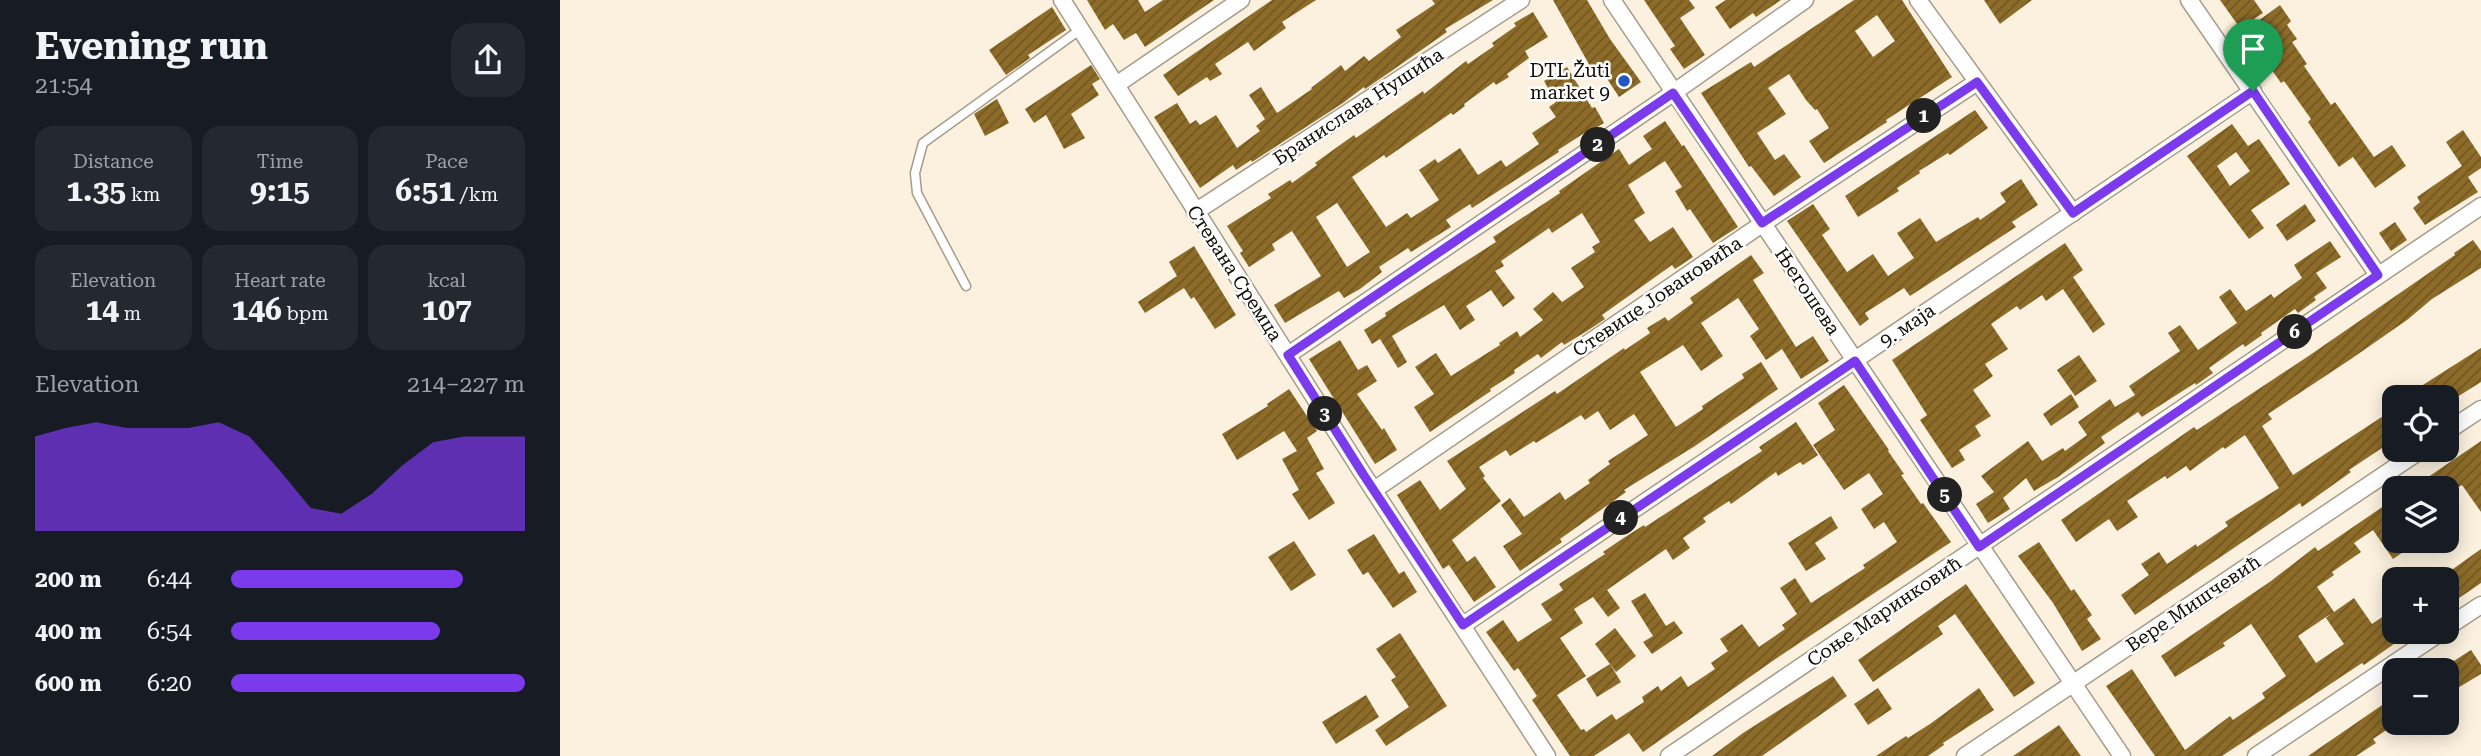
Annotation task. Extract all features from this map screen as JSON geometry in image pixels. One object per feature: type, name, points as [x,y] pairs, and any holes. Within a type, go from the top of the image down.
[{"type":"street","name":"Стевана Сремца","points":[[1062,0],[1195,212],[1547,756]]},
{"type":"street","points":[[1116,85],[1241,0]]},
{"type":"street","name":"Бранислава Нушића","points":[[1195,212],[1521,0]]},
{"type":"street","name":"Његошева","points":[[1612,0],[2122,756]]},
{"type":"street","points":[[1288,355],[1805,0]]},
{"type":"street","points":[[1918,0],[2073,213]]},
{"type":"street","points":[[2189,0],[2378,275]]},
{"type":"street","name":"Стевице Јовановића","points":[[1374,490],[1762,223],[1977,82]]},
{"type":"street","name":"9. маја","points":[[1463,625],[2253,91]]},
{"type":"street","name":"Соње Маринковић","points":[[1669,756],[2481,206]]},
{"type":"street","points":[[2459,423],[2481,409]]},
{"type":"street","name":"Вере Мишчевић","points":[[1965,756],[2403,462]]},
{"type":"street","points":[[2459,619],[2481,605]]},
{"type":"street","points":[[2256,756],[2423,644]]},
{"type":"lane","points":[[966,286],[917,193],[915,173],[923,144],[1081,29]]},
{"type":"building","points":[[1087,0],[1138,0],[1145,12],[1163,0],[1214,0],[1145,47],[1136,33],[1124,40],[1113,24],[1105,30]]},
{"type":"building","points":[[1272,0],[1316,0],[1282,22],[1286,28],[1254,51],[1248,42],[1215,64],[1222,74],[1210,81],[1207,77],[1178,96],[1163,75]]},
{"type":"building","points":[[1432,0],[1493,0],[1445,29],[1447,32],[1390,72],[1252,162],[1251,160],[1236,170],[1233,165],[1200,188],[1154,117],[1177,103],[1190,124],[1196,120],[1200,125],[1216,115],[1237,148],[1260,131],[1256,126],[1265,119],[1249,95],[1261,87],[1277,113],[1341,65],[1345,71],[1364,56],[1369,61],[1401,37],[1396,30],[1435,4]]},
{"type":"building","points":[[1553,0],[1587,0],[1610,39],[1641,82],[1619,97],[1602,71],[1595,75]]},
{"type":"building","points":[[1644,0],[1689,0],[1695,8],[1680,18],[1705,55],[1684,69],[1670,49],[1675,46]]},
{"type":"building","points":[[1726,0],[1781,0],[1756,17],[1753,13],[1730,29],[1715,7]]},
{"type":"building","points":[[1854,0],[1902,0],[1952,77],[1824,163],[1809,141],[1829,128],[1817,109],[1806,100],[1789,74],[1768,88],[1786,114],[1757,133],[1775,160],[1784,154],[1801,177],[1774,196],[1751,166],[1749,167],[1701,93],[1751,62],[1754,67]],"holes":[[[1877,15],[1895,41],[1873,57],[1855,31]]]},
{"type":"building","points":[[1984,0],[2032,0],[2000,24]]},
{"type":"building","points":[[2220,0],[2254,0],[2263,13],[2240,28]]},
{"type":"building","points":[[2280,5],[2291,21],[2287,25],[2297,39],[2292,42],[2307,64],[2304,66],[2331,105],[2335,102],[2374,157],[2392,145],[2406,166],[2375,188],[2353,157],[2339,167],[2308,122],[2311,119],[2257,49],[2271,39],[2258,21]]},
{"type":"building","points":[[1052,7],[1066,30],[1028,55],[1030,58],[1006,75],[989,50]]},
{"type":"building","points":[[1533,12],[1548,37],[1525,51],[1529,58],[1507,74],[1509,77],[1496,85],[1494,82],[1453,115],[1451,113],[1386,158],[1384,155],[1352,177],[1386,227],[1407,213],[1411,218],[1439,200],[1419,170],[1435,159],[1438,163],[1460,148],[1478,175],[1501,160],[1506,167],[1539,144],[1532,133],[1556,117],[1549,107],[1556,102],[1544,81],[1567,67],[1604,123],[1558,150],[1559,152],[1472,208],[1470,204],[1446,220],[1451,227],[1411,252],[1408,248],[1379,267],[1382,272],[1360,289],[1344,298],[1339,291],[1285,323],[1274,305],[1321,276],[1292,231],[1272,244],[1275,250],[1249,267],[1240,253],[1243,251],[1227,226],[1271,198],[1268,194],[1290,180],[1292,183],[1354,135],[1356,138],[1423,91],[1424,94],[1466,61],[1468,64],[1494,46],[1492,43],[1516,26],[1514,23]],"holes":[[[1337,203],[1370,252],[1347,267],[1316,217]]]},
{"type":"building","points":[[1091,65],[1100,79],[1092,84],[1099,95],[1071,114],[1085,138],[1064,149],[1046,115],[1034,123],[1025,109]]},
{"type":"building","points":[[997,99],[1009,123],[985,136],[974,114]]},
{"type":"building","points":[[1975,110],[1988,128],[1950,155],[1948,153],[1919,171],[1920,173],[1897,188],[1899,191],[1858,217],[1845,196]]},
{"type":"building","points":[[1665,121],[1738,227],[1713,243],[1690,209],[1687,211],[1675,191],[1682,187],[1665,161],[1628,185],[1645,213],[1634,220],[1650,242],[1673,227],[1693,257],[1675,269],[1672,265],[1602,315],[1605,319],[1587,331],[1564,345],[1562,342],[1541,358],[1538,354],[1514,370],[1515,373],[1490,389],[1491,391],[1430,432],[1414,407],[1434,394],[1415,367],[1436,353],[1451,376],[1517,331],[1520,337],[1543,320],[1533,309],[1553,292],[1562,302],[1584,287],[1571,268],[1595,252],[1592,247],[1600,242],[1582,213],[1552,233],[1549,228],[1501,261],[1504,266],[1495,271],[1515,298],[1503,307],[1491,290],[1466,306],[1475,320],[1460,330],[1444,305],[1392,336],[1407,362],[1398,368],[1380,339],[1372,344],[1364,330],[1386,316],[1385,313],[1496,242],[1493,237],[1560,193],[1559,191],[1619,149],[1629,165],[1652,149],[1643,136]]},
{"type":"building","points":[[2232,124],[2248,146],[2259,139],[2290,184],[2251,210],[2264,228],[2249,239],[2187,156]],"holes":[[[2236,152],[2250,171],[2230,186],[2217,166]]]},
{"type":"building","points":[[2463,130],[2481,157],[2481,168],[2468,177],[2478,192],[2425,225],[2413,208],[2420,202],[2417,197],[2462,166],[2446,142]]},
{"type":"building","points":[[2021,179],[2038,205],[2012,222],[2016,227],[1910,296],[1904,288],[1865,313],[1869,319],[1860,326],[1787,221],[1813,204],[1830,229],[1822,235],[1847,272],[1873,254],[1888,276],[1914,258],[1897,233],[1920,218],[1936,242],[1978,217],[1980,220],[2006,202],[2000,193]]},
{"type":"building","points":[[2305,204],[2316,221],[2287,241],[2276,225]]},
{"type":"building","points":[[2395,222],[2407,240],[2391,251],[2379,233]]},
{"type":"building","points":[[2473,240],[2481,251],[2481,268],[2432,299],[2407,320],[2268,414],[2272,419],[2262,426],[2293,475],[2382,417],[2382,448],[2302,507],[2300,503],[2135,615],[2121,595],[2149,575],[2141,564],[2159,552],[2167,564],[2228,526],[2225,522],[2279,488],[2245,435],[2190,471],[2186,466],[2167,479],[2165,476],[2127,501],[2138,517],[2117,531],[2109,519],[2076,542],[2061,520],[2194,427],[2197,430],[2310,355],[2455,255],[2454,253]]},
{"type":"building","points":[[2330,241],[2341,257],[2316,273],[2327,288],[2314,297],[2316,300],[2298,313],[2295,309],[2245,347],[2243,344],[2209,368],[2213,373],[2196,385],[2195,383],[2142,417],[2138,412],[2101,437],[2105,443],[2058,477],[2034,491],[2026,478],[2003,498],[2010,509],[1988,523],[1976,504],[1994,492],[1981,476],[2028,441],[2042,461],[2063,448],[2065,451],[2087,435],[2078,422],[2110,399],[2115,407],[2135,395],[2129,386],[2180,351],[2168,333],[2180,325],[2198,350],[2237,323],[2219,297],[2230,289],[2246,311],[2271,294],[2274,298],[2302,278],[2294,265]]},
{"type":"building","points":[[2065,243],[2083,270],[2073,277],[2105,324],[2093,333],[2063,289],[2046,301],[2042,295],[2020,310],[2017,306],[1991,324],[2008,349],[1985,364],[1993,376],[1973,390],[1991,416],[1975,426],[1981,436],[1959,450],[1965,460],[1952,468],[1920,420],[1927,415],[1892,360]]},
{"type":"building","points":[[1194,246],[1236,315],[1215,329],[1194,297],[1191,299],[1184,288],[1145,313],[1138,302],[1177,276],[1169,262]]},
{"type":"building","points":[[1751,255],[1764,273],[1753,280],[1796,347],[1813,336],[1829,361],[1801,379],[1782,349],[1766,360],[1750,336],[1759,329],[1738,298],[1701,323],[1723,356],[1701,371],[1683,345],[1640,372],[1676,427],[1744,378],[1742,374],[1761,362],[1778,389],[1695,446],[1624,490],[1626,492],[1560,539],[1562,542],[1520,571],[1503,546],[1522,534],[1501,505],[1510,498],[1524,517],[1560,492],[1565,500],[1590,483],[1588,480],[1610,464],[1608,461],[1648,435],[1634,414],[1610,430],[1598,411],[1585,420],[1581,415],[1510,456],[1506,450],[1479,467],[1485,476],[1483,478],[1501,501],[1452,540],[1467,562],[1475,556],[1496,587],[1474,602],[1449,565],[1443,569],[1397,495],[1420,480],[1440,510],[1466,489],[1447,461],[1555,391],[1557,394],[1624,348],[1625,350],[1650,333],[1647,328],[1665,317],[1668,321],[1693,303],[1690,298]]},
{"type":"building","points":[[1340,340],[1358,370],[1367,365],[1377,381],[1357,394],[1382,430],[1384,428],[1397,450],[1375,464],[1309,359]]},
{"type":"building","points":[[2481,348],[2481,382],[2459,396],[2459,385],[2423,385]]},
{"type":"building","points":[[2079,355],[2097,381],[2075,396],[2057,370]]},
{"type":"building","points":[[1844,385],[1889,450],[1904,474],[1901,475],[1951,542],[1774,660],[1643,752],[1629,733],[1594,756],[1570,756],[1532,700],[1537,696],[1518,668],[1514,671],[1486,632],[1503,620],[1518,642],[1552,620],[1541,604],[1563,590],[1559,584],[1605,554],[1603,552],[1622,539],[1762,451],[1759,447],[1796,422],[1818,455],[1803,465],[1800,462],[1778,476],[1776,472],[1731,504],[1729,501],[1703,518],[1706,522],[1683,538],[1690,548],[1673,560],[1666,549],[1607,590],[1620,608],[1608,617],[1593,597],[1574,609],[1583,623],[1560,638],[1586,676],[1557,695],[1581,730],[1586,732],[1612,714],[1616,720],[1644,702],[1642,697],[1658,686],[1661,691],[1681,676],[1688,687],[1715,669],[1711,663],[1728,651],[1720,639],[1742,624],[1759,647],[1785,629],[1782,625],[1797,614],[1780,588],[1795,578],[1811,603],[1865,568],[1863,565],[1897,542],[1884,522],[1874,529],[1861,509],[1883,494],[1869,473],[1844,490],[1813,445],[1835,430],[1818,403]]},
{"type":"building","points":[[1289,389],[1317,431],[1307,438],[1324,469],[1316,473],[1335,503],[1309,520],[1292,494],[1299,490],[1282,459],[1297,451],[1284,431],[1237,460],[1222,434],[1268,406],[1267,404]]},
{"type":"building","points":[[2071,394],[2079,407],[2051,426],[2043,414]]},
{"type":"building","points":[[2481,441],[2481,512],[2462,485],[2459,487],[2459,476],[2430,476],[2450,462],[2459,462],[2459,456]]},
{"type":"building","points":[[2382,507],[2382,543],[2373,530],[2354,543],[2361,552],[2332,572],[2334,575],[2317,587],[2334,612],[2354,598],[2372,624],[2382,617],[2382,644],[2394,644],[2222,756],[2155,756],[2106,686],[2132,669],[2185,750],[2230,716],[2233,720],[2265,698],[2262,693],[2286,676],[2251,624],[2223,643],[2225,646],[2175,677],[2161,656],[2271,581],[2315,547],[2318,551]],"holes":[[[2332,613],[2326,618],[2344,644],[2316,663],[2298,636]]]},
{"type":"building","points":[[1831,516],[1838,528],[1815,543],[1826,559],[1806,571],[1788,543]]},
{"type":"building","points":[[1374,534],[1399,574],[1404,571],[1417,592],[1393,608],[1368,572],[1363,575],[1347,550]]},
{"type":"building","points":[[1294,541],[1316,575],[1291,591],[1268,557]]},
{"type":"building","points":[[2039,542],[2071,591],[2074,589],[2092,615],[2087,619],[2101,639],[2082,651],[2053,603],[2018,556]]},
{"type":"building","points":[[2481,549],[2481,583],[2459,598],[2459,567],[2456,567]]},
{"type":"building","points":[[2389,553],[2402,553],[2393,559]]},
{"type":"building","points":[[1966,584],[2035,683],[2014,697],[1955,614],[1938,626],[1943,634],[1873,682],[1858,660]]},
{"type":"building","points":[[1645,593],[1666,626],[1674,621],[1683,633],[1652,654],[1643,642],[1653,636],[1631,601]]},
{"type":"building","points":[[1615,628],[1636,656],[1616,672],[1595,644]]},
{"type":"building","points":[[1400,633],[1447,706],[1386,746],[1375,730],[1409,707],[1391,680],[1396,677],[1376,649]]},
{"type":"building","points":[[2471,650],[2481,665],[2481,674],[2459,687],[2459,658]]},
{"type":"building","points":[[1610,664],[1621,682],[1597,697],[1586,679]]},
{"type":"building","points":[[1833,676],[1847,696],[1762,756],[1712,756],[1743,733]]},
{"type":"building","points":[[1878,688],[1892,709],[1868,725],[1854,704]]},
{"type":"building","points":[[1979,688],[1994,710],[1928,756],[1876,756],[1930,724]]},
{"type":"building","points":[[1366,695],[1379,717],[1336,744],[1322,722]]},
{"type":"building","points":[[2382,705],[2382,733],[2373,739],[2376,743],[2356,756],[2308,756]]},
{"type":"building","points":[[2059,725],[2081,756],[2013,756]]},
{"type":"place","name":"DTL Žuti market 9","points":[[1624,81]]},
{"type":"route","points":[[1977,82],[2073,213],[2253,91],[2378,275],[1979,547],[1855,361],[1463,625],[1288,355],[1673,93],[1762,223],[1977,82]]}]
